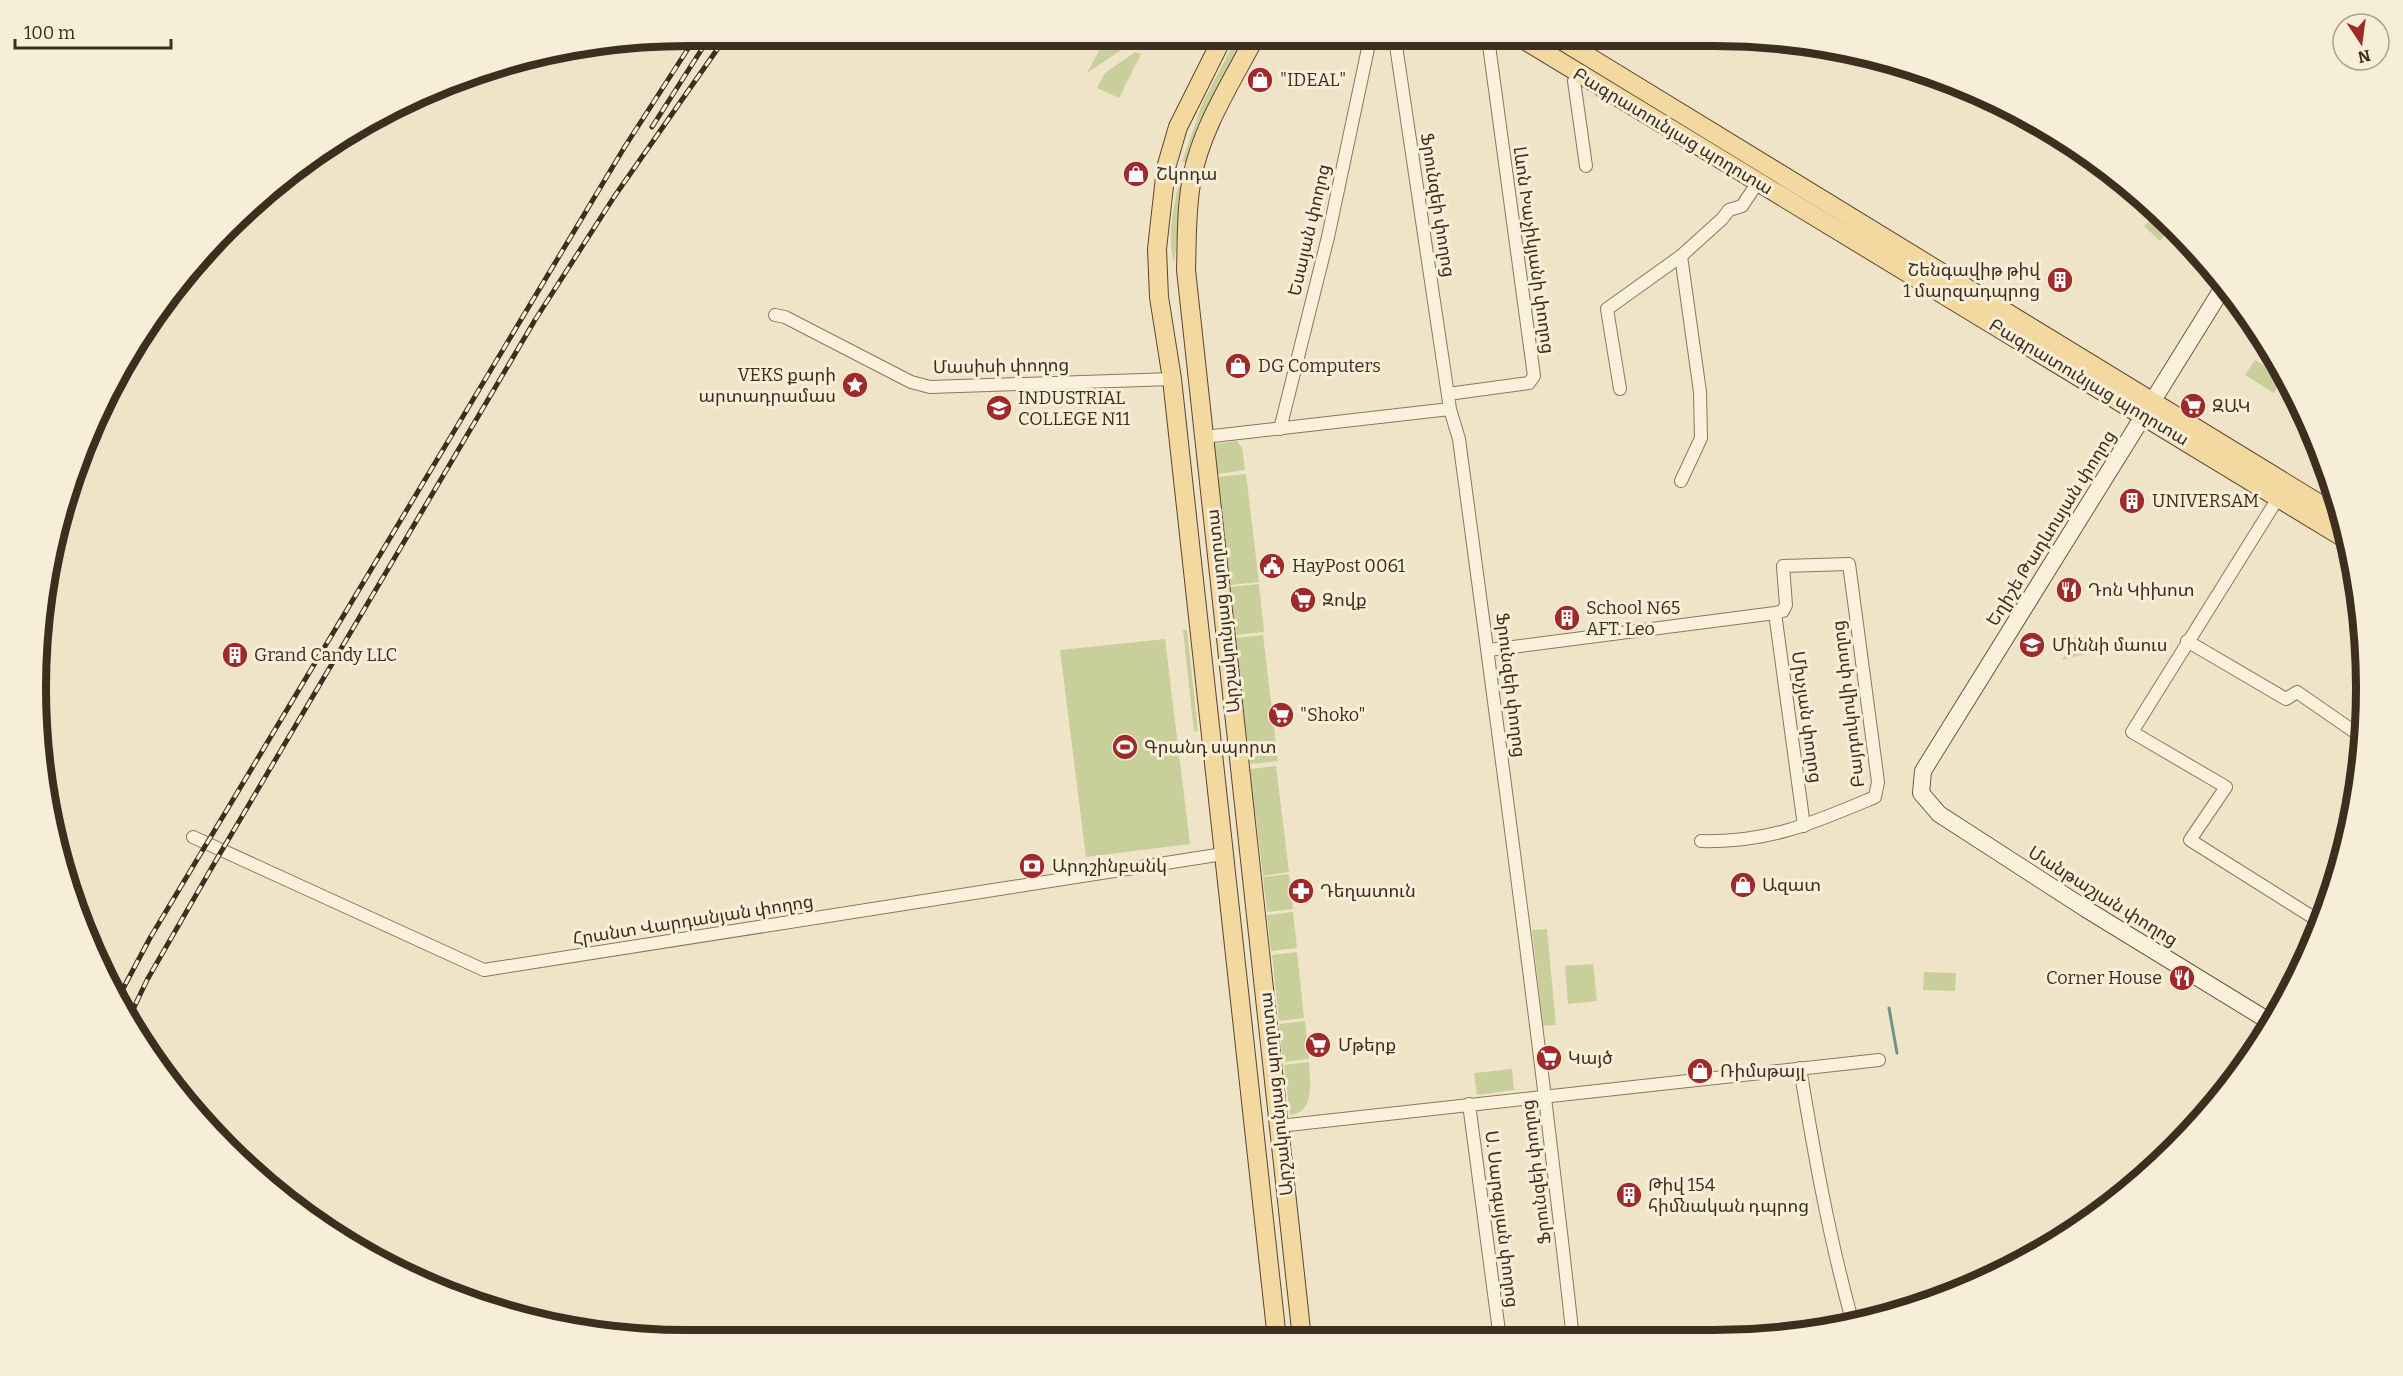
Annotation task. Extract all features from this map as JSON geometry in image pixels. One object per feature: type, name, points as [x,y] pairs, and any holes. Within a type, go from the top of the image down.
[{"type":"main road","name":"Արշակունյաց պողոտա","points":[[1218,46],[1178,127],[1166,168],[1157,249],[1159,297],[1172,379],[1276,1330]]},
{"type":"main road","name":"Արշակունյաց պողոտա","points":[[1250,46],[1206,132],[1192,176],[1188,203],[1186,270],[1301,1330]]},
{"type":"main road","name":"Բագրատունյաց պողոտա","points":[[1534,46],[1758,182],[2332,512]]},
{"type":"main road","name":"Բագրատունյաց պողոտա","points":[[1571,46],[2148,408],[2278,498],[2338,534]]},
{"type":"main road","points":[[1166,168],[1167,173],[1174,179],[1192,176]]},
{"type":"main road","points":[[1172,379],[1198,377]]},
{"type":"main road","points":[[1223,854],[1250,851]]},
{"type":"street","name":"Եսայան փողոց","points":[[1280,429],[1328,237],[1369,46]]},
{"type":"street","name":"Ֆրունզեի փողոց","points":[[1396,46],[1450,409],[1459,439],[1489,650],[1573,1330]]},
{"type":"street","name":"Լևոն Խաչիկյանի փողոց","points":[[1448,394],[1529,383],[1534,376],[1489,46]]},
{"type":"street","points":[[1580,74],[1574,81],[1586,166]]},
{"type":"street","points":[[1620,389],[1607,309],[1681,256],[1729,210],[1742,206],[1758,182]]},
{"type":"street","points":[[1681,256],[1700,392],[1701,438],[1681,481]]},
{"type":"street","name":"Եղիշե Թադևոսյան փողոց","points":[[1921,793],[1923,771],[2220,292]]},
{"type":"street","name":"Մասիսի փողոց","points":[[775,315],[785,317],[911,382],[930,387],[1172,379]]},
{"type":"street","points":[[1204,437],[1450,409]]},
{"type":"street","points":[[2278,498],[2132,732],[2226,787],[2190,840],[2314,918]]},
{"type":"street","name":"Բայդուկովի փողոց","points":[[1701,841],[1754,840],[1804,826],[1875,797],[1878,782],[1850,567],[1845,563],[1783,566],[1786,604],[1783,611],[1775,613]]},
{"type":"street","points":[[1489,650],[1775,613]]},
{"type":"street","name":"Մխչյան փողոց","points":[[1775,613],[1804,826]]},
{"type":"street","points":[[2187,641],[2286,699],[2297,693],[2355,732]]},
{"type":"street","name":"Մանթաշյան փողոց","points":[[1921,793],[1938,814],[2264,1019]]},
{"type":"street","name":"Հրանտ Վարդանյան փողոց","points":[[193,837],[484,970],[1223,854]]},
{"type":"street","points":[[1279,1126],[1879,1060]]},
{"type":"street","points":[[1800,1068],[1814,1152],[1835,1254],[1851,1315]]},
{"type":"street","name":"Ս. Սարգսյան փողոց","points":[[1469,1104],[1499,1330]]},
{"type":"green space","points":[[1102,46],[1125,46],[1124,48],[1087,73]]},
{"type":"green space","points":[[1232,46],[1242,46],[1190,163],[1182,162],[1202,104]]},
{"type":"green space","points":[[1135,52],[1141,54],[1119,98],[1097,88],[1105,73]]},
{"type":"green space","points":[[1178,186],[1184,187],[1174,263],[1171,234]]},
{"type":"green space","points":[[2152,218],[2168,233],[2160,241],[2144,226]]},
{"type":"green space","points":[[2255,360],[2273,370],[2280,384],[2274,393],[2245,375]]},
{"type":"green space","points":[[1237,441],[1242,448],[1245,470],[1217,474],[1214,444]]},
{"type":"green space","points":[[1246,474],[1259,582],[1230,585],[1217,477]]},
{"type":"green space","points":[[1259,584],[1264,632],[1235,635],[1230,587]]},
{"type":"green space","points":[[1183,630],[1187,630],[1198,731],[1194,732]]},
{"type":"green space","points":[[1263,635],[1278,761],[1250,764],[1235,638]]},
{"type":"green space","points":[[2076,635],[2094,646],[2096,651],[2062,660]]},
{"type":"green space","name":"Գրանդ սպորտ","points":[[1165,639],[1190,844],[1086,857],[1060,650]]},
{"type":"green space","points":[[1276,766],[1289,872],[1263,876],[1250,769]]},
{"type":"green space","points":[[1289,874],[1293,909],[1267,912],[1263,877]]},
{"type":"green space","points":[[1293,912],[1297,948],[1271,951],[1267,915]]},
{"type":"green space","points":[[1547,929],[1556,1025],[1543,1026],[1532,930]]},
{"type":"green space","points":[[1297,952],[1304,1018],[1279,1021],[1272,955]]},
{"type":"green space","points":[[1593,964],[1597,1001],[1568,1004],[1565,966]]},
{"type":"green space","points":[[1924,972],[1956,973],[1955,991],[1923,990]]},
{"type":"green space","points":[[1305,1021],[1309,1059],[1283,1062],[1279,1024]]},
{"type":"green space","points":[[1309,1062],[1310,1087],[1307,1102],[1298,1113],[1290,1115],[1284,1065]]},
{"type":"green space","points":[[1512,1069],[1514,1090],[1477,1095],[1474,1073]]},
{"type":"waterway","points":[[1889,1008],[1897,1053]]},
{"type":"railway","points":[[122,990],[150,938],[624,148],[690,46]]},
{"type":"railway","points":[[652,127],[704,46]]},
{"type":"railway","points":[[133,1010],[147,980],[215,862],[535,320],[614,197],[720,46]]},
{"type":"place","name":"\"IDEAL\"","points":[[1260,80]]},
{"type":"place","name":"Շկոդա","points":[[1136,174]]},
{"type":"place","name":"Շենգավիթ թիվ 1 մարզադպրոց","points":[[2060,280]]},
{"type":"place","name":"DG Computers","points":[[1238,366]]},
{"type":"place","name":"VEKS քարի արտադրամաս","points":[[855,385]]},
{"type":"place","name":"ԶԱԿ","points":[[2193,406]]},
{"type":"place","name":"INDUSTRIAL COLLEGE N11","points":[[999,408]]},
{"type":"place","name":"UNIVERSAM","points":[[2132,501]]},
{"type":"place","name":"HayPost 0061","points":[[1272,566]]},
{"type":"place","name":"Դոն Կիխոտ","points":[[2069,590]]},
{"type":"place","name":"Զովք","points":[[1303,600]]},
{"type":"place","name":"School N65 AFT. Leo","points":[[1567,618]]},
{"type":"place","name":"Միննի մաուս","points":[[2032,645]]},
{"type":"place","name":"Grand Candy LLC","points":[[235,655]]},
{"type":"place","name":"\"Shoko\"","points":[[1281,715]]},
{"type":"place","name":"Գրանդ սպորտ","points":[[1125,747]]},
{"type":"place","name":"Արդշինբանկ","points":[[1032,866]]},
{"type":"place","name":"Ազատ","points":[[1743,885]]},
{"type":"place","name":"Դեղատուն","points":[[1301,891]]},
{"type":"place","name":"Corner House","points":[[2182,978]]},
{"type":"place","name":"Մթերք","points":[[1318,1045]]},
{"type":"place","name":"Կայծ","points":[[1549,1058]]},
{"type":"place","name":"Ռիմսթայլ","points":[[1700,1071]]},
{"type":"place","name":"Թիվ 154 հիմնական դպրոց","points":[[1629,1195]]}]
